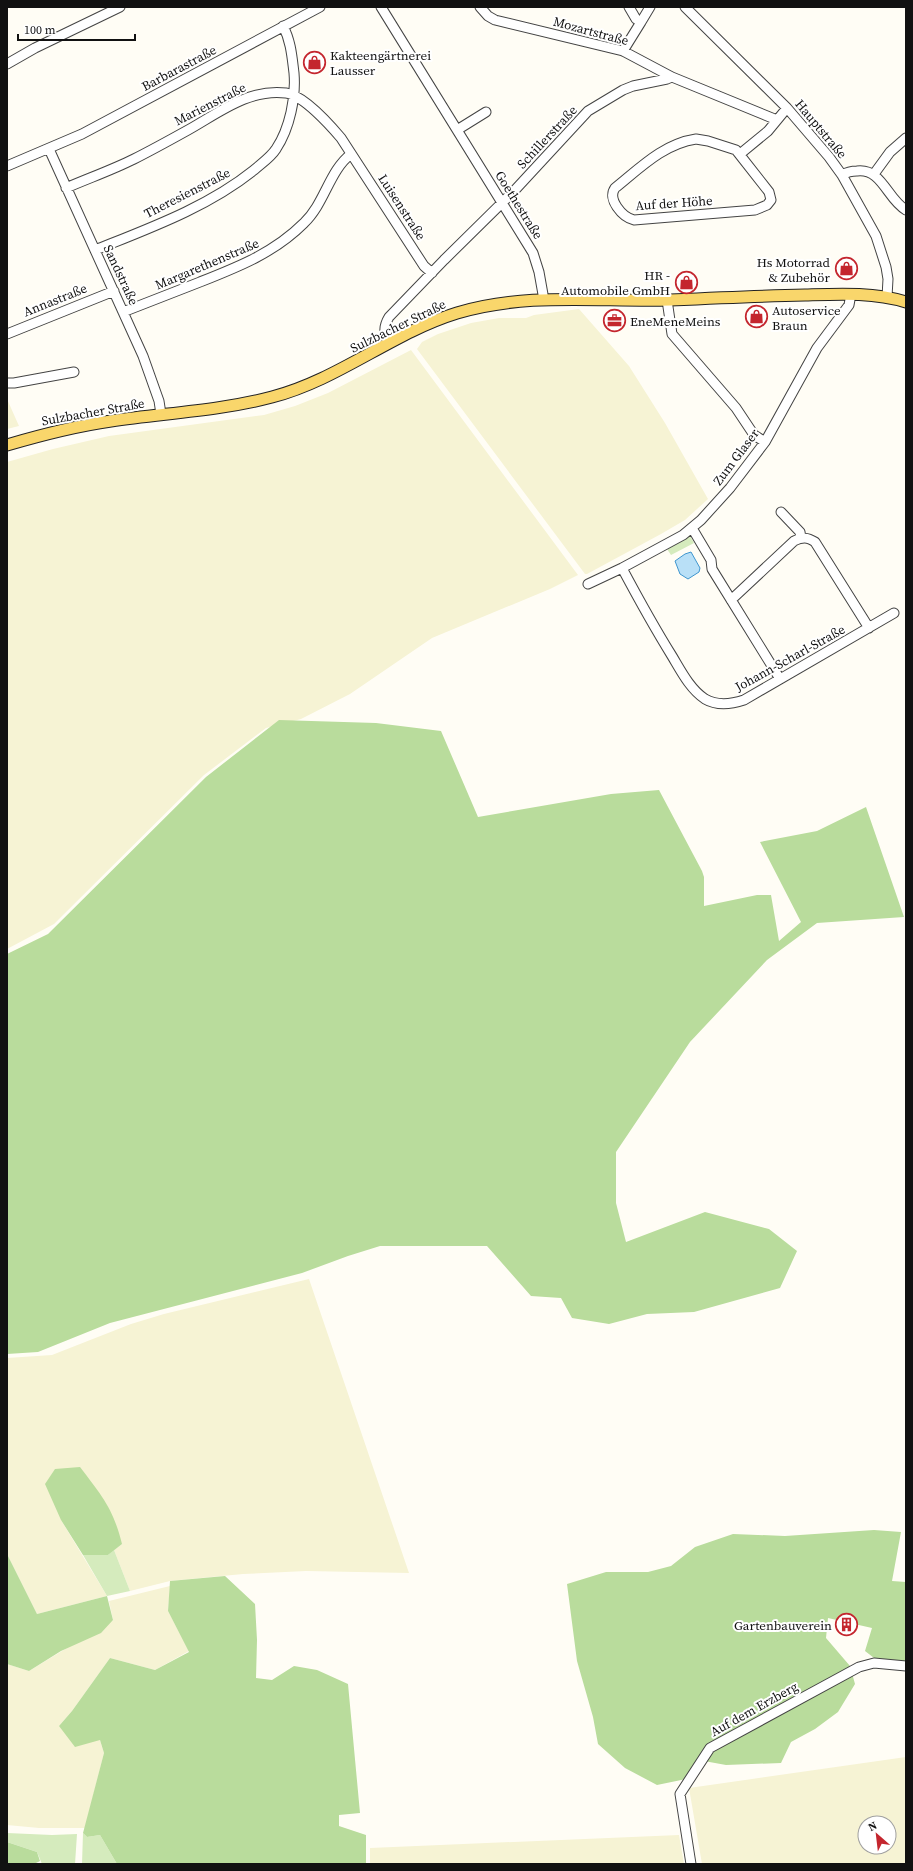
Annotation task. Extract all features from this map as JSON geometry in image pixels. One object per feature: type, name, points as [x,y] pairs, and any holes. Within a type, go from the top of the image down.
[{"type":"main road","name":"Sulzbacher Straße","points":[[7,445],[78,427],[109,421],[229,406],[275,396],[326,376],[430,323],[475,308],[544,300],[667,300],[851,294],[886,297],[906,302]]},
{"type":"street","points":[[7,64],[35,48],[120,7]]},
{"type":"street","name":"Barbarastraße","points":[[7,166],[49,149],[162,92],[320,7]]},
{"type":"street","name":"Goethestraße","points":[[381,7],[533,253],[539,272],[544,300]]},
{"type":"street","name":"Mozartstraße","points":[[480,7],[488,16],[495,20],[623,51],[672,76]]},
{"type":"street","points":[[629,7],[636,18],[641,22]]},
{"type":"street","points":[[623,51],[650,7]]},
{"type":"street","name":"Hauptstraße","points":[[685,7],[787,108],[830,157],[842,175],[876,236],[886,267],[888,279],[886,297]]},
{"type":"street","name":"Theresienstraße","points":[[95,250],[186,211],[220,194],[242,179],[276,150],[282,137],[294,95],[295,82],[291,45],[283,26]]},
{"type":"street","points":[[672,76],[777,120]]},
{"type":"street","name":"Schillerstraße","points":[[389,343],[384,331],[385,323],[432,273],[502,203],[588,111],[623,90],[633,86],[667,79],[672,76]]},
{"type":"street","name":"Marienstraße","points":[[66,188],[130,161],[240,101],[263,94],[285,92],[294,95]]},
{"type":"street","points":[[294,95],[331,126],[352,154]]},
{"type":"street","points":[[740,154],[768,131],[787,108]]},
{"type":"street","points":[[457,130],[486,112]]},
{"type":"street","points":[[874,174],[890,152],[906,138]]},
{"type":"street","name":"Auf der Höhe","points":[[696,140],[708,141],[736,150],[740,154],[771,196],[771,200],[762,208],[755,210],[634,220],[625,216],[612,197],[611,193],[615,188],[664,149],[674,144],[696,140]]},
{"type":"street","name":"Sandstraße","points":[[49,149],[143,356],[159,401],[161,414]]},
{"type":"street","name":"Luisenstraße","points":[[352,154],[424,266],[432,273]]},
{"type":"street","name":"Margarethenstraße","points":[[123,312],[236,268],[270,251],[293,235],[310,217],[341,162],[352,154]]},
{"type":"street","points":[[842,175],[846,172],[859,170],[868,171],[874,174],[906,210]]},
{"type":"street","name":"Annastraße","points":[[7,334],[114,291]]},
{"type":"street","name":"Zum Glaser","points":[[588,584],[666,545],[692,528],[740,477],[765,442],[817,348],[849,305],[851,294]]},
{"type":"street","points":[[667,300],[672,334],[736,408],[754,435],[765,442]]},
{"type":"street","points":[[7,383],[74,372]]},
{"type":"street","points":[[781,512],[800,532],[801,538]]},
{"type":"street","points":[[692,528],[711,560],[712,569],[780,679]]},
{"type":"street","points":[[731,600],[794,541],[801,538],[808,538],[815,542],[869,628]]},
{"type":"street","name":"Johann-Scharl-Straße","points":[[622,568],[657,631],[690,685],[706,700],[717,703],[736,703],[744,700],[894,613]]},
{"type":"street","name":"Auf dem Erzberg","points":[[691,1864],[680,1794],[710,1748],[859,1666],[874,1663],[906,1666]]},
{"type":"shaded area","points":[[579,309],[629,366],[665,423],[708,499],[685,520],[587,574],[585,574],[417,349],[422,342],[438,334],[471,323],[499,318],[526,318],[534,315]]},
{"type":"shaded area","points":[[411,350],[578,575],[550,589],[432,638],[350,694],[301,719],[266,728],[204,775],[54,924],[7,949],[7,462],[53,449],[109,436],[264,415],[295,406],[328,393]]},
{"type":"shaded area","points":[[7,399],[19,426],[7,429]]},
{"type":"shaded area","points":[[309,1279],[409,1573],[306,1571],[243,1574],[170,1581],[130,1591],[114,1550],[122,1544],[61,1520],[107,1596],[37,1614],[7,1554],[7,1358],[52,1355],[131,1324],[164,1314]]},
{"type":"shaded area","points":[[170,1586],[168,1611],[189,1651],[155,1670],[110,1658],[72,1711],[59,1726],[100,1740],[104,1753],[85,1828],[39,1828],[7,1825],[7,1664],[29,1671],[113,1620],[109,1601]]},
{"type":"shaded area","points":[[906,1757],[906,1864],[702,1864],[689,1788]]},
{"type":"shaded area","points":[[679,1835],[684,1864],[370,1864],[370,1848]]},
{"type":"green space","points":[[690,536],[694,543],[671,555],[667,549]]},
{"type":"green space","points":[[279,720],[376,723],[441,731],[478,817],[611,794],[659,790],[702,871],[704,877],[704,906],[757,895],[771,895],[779,941],[801,922],[760,842],[817,831],[866,807],[904,917],[817,923],[767,960],[690,1042],[616,1152],[616,1203],[626,1242],[705,1212],[769,1229],[797,1251],[780,1288],[694,1312],[647,1314],[609,1324],[572,1318],[561,1298],[531,1296],[487,1246],[380,1246],[302,1273],[110,1323],[38,1352],[7,1354],[7,954],[48,934],[206,777]]},
{"type":"green space","points":[[80,1467],[95,1486],[111,1511],[119,1532],[122,1544],[108,1555],[83,1555],[61,1520],[45,1484],[55,1469]]},
{"type":"green space","points":[[874,1530],[901,1532],[892,1581],[906,1582],[906,1663],[878,1661],[865,1651],[872,1628],[828,1618],[826,1638],[850,1666],[855,1684],[838,1712],[815,1729],[791,1742],[781,1763],[726,1765],[704,1761],[686,1779],[657,1785],[625,1768],[598,1744],[593,1717],[577,1661],[567,1584],[606,1572],[648,1572],[671,1566],[695,1547],[733,1534],[785,1536]]},
{"type":"green space","points":[[114,1550],[130,1591],[107,1596],[83,1555],[108,1555]]},
{"type":"green space","points":[[7,1554],[37,1614],[107,1596],[113,1620],[101,1633],[61,1651],[29,1671],[7,1664]]},
{"type":"green space","points":[[225,1576],[255,1604],[257,1640],[256,1678],[272,1680],[294,1666],[317,1670],[348,1684],[360,1813],[339,1815],[339,1826],[366,1835],[366,1864],[117,1864],[100,1835],[87,1837],[83,1833],[104,1753],[100,1740],[75,1747],[59,1726],[72,1711],[110,1658],[155,1670],[189,1652],[168,1611],[170,1581]]},
{"type":"green space","points":[[7,1833],[52,1835],[77,1834],[75,1864],[42,1864],[37,1852],[7,1842]]},
{"type":"green space","points":[[83,1833],[87,1837],[100,1835],[117,1864],[82,1864]]},
{"type":"green space","points":[[7,1842],[37,1852],[40,1861],[34,1864],[7,1864]]},
{"type":"water","points":[[691,552],[700,568],[699,572],[688,579],[680,574],[675,561]]},
{"type":"place","name":"Kakteengärtnerei Lausser","points":[[314,62]]},
{"type":"place","name":"Hs Motorrad & Zubehör","points":[[846,269]]},
{"type":"place","name":"HR - Automobile GmbH","points":[[686,282]]},
{"type":"place","name":"Autoservice Braun","points":[[756,317]]},
{"type":"place","name":"EneMeneMeins","points":[[614,321]]},
{"type":"place","name":"Gartenbauverein","points":[[847,1625]]}]
